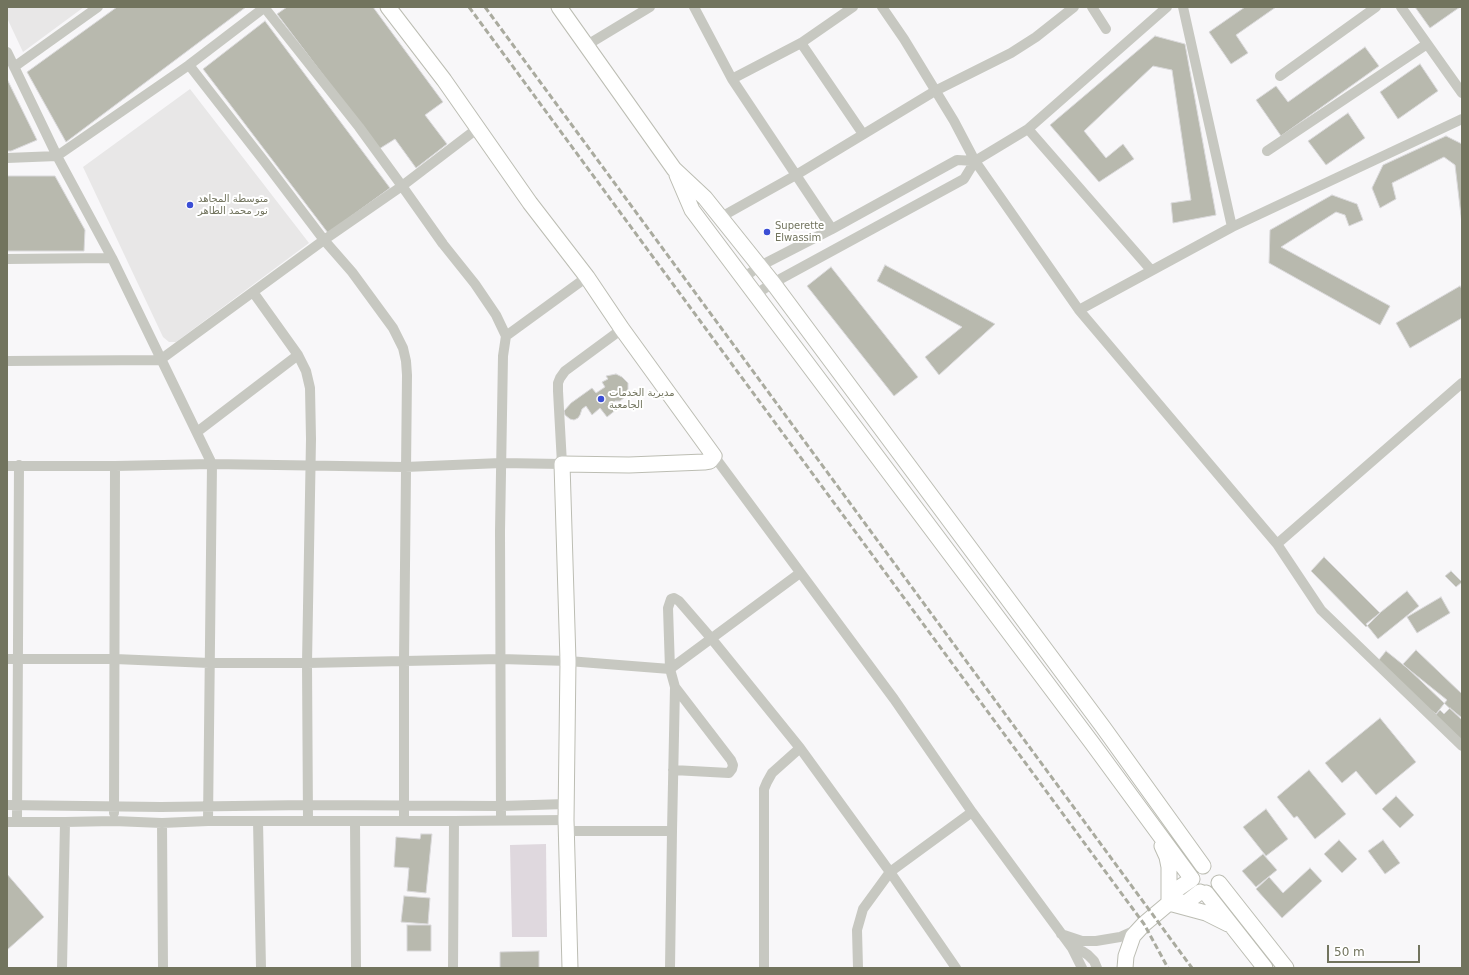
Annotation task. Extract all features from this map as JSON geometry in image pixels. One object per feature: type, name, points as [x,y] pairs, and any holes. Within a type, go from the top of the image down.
[{"type":"street","points":[[14,67],[98,7]]},
{"type":"street","points":[[7,158],[57,156],[189,65],[265,7],[359,127],[443,244],[475,284],[496,315],[506,336],[503,356],[500,531],[501,820]]},
{"type":"street","points":[[388,7],[444,80],[530,203],[587,277],[622,329],[714,456],[894,699],[972,812],[1072,948],[1082,968]]},
{"type":"street","points":[[559,7],[674,169],[721,217],[773,283],[1103,727],[1203,866]]},
{"type":"street","points":[[587,45],[650,7]]},
{"type":"street","points":[[694,7],[732,79],[832,229]]},
{"type":"street","points":[[732,79],[801,43],[853,7]]},
{"type":"street","points":[[882,7],[954,121],[975,161],[1080,310],[1277,544],[1320,610],[1462,746]]},
{"type":"street","points":[[721,217],[796,175],[935,91],[989,66],[1011,53],[1036,37],[1074,7]]},
{"type":"street","points":[[1092,7],[1106,29]]},
{"type":"street","points":[[756,294],[773,283],[964,179],[975,161],[1028,129],[1167,7]]},
{"type":"street","points":[[1183,7],[1232,227]]},
{"type":"street","points":[[1280,76],[1376,7]]},
{"type":"street","points":[[1401,7],[1462,93]]},
{"type":"street","points":[[801,43],[863,134]]},
{"type":"street","points":[[1267,151],[1427,44]]},
{"type":"street","points":[[7,52],[57,156],[112,258],[160,360],[212,464],[208,821]]},
{"type":"street","points":[[189,65],[324,240],[352,272],[392,328],[403,348],[407,375],[405,467],[404,821]]},
{"type":"street","points":[[1080,310],[1232,227],[1462,119]]},
{"type":"street","points":[[7,361],[160,360],[324,240],[402,186],[478,128]]},
{"type":"street","points":[[1028,129],[1152,270]]},
{"type":"street","points":[[743,278],[760,266],[832,229],[957,160],[975,161]]},
{"type":"street","points":[[674,169],[692,210],[1153,825],[1192,879],[1194,887],[1203,892],[1265,968]]},
{"type":"street","points":[[7,258],[112,258]]},
{"type":"street","points":[[506,336],[587,277]]},
{"type":"street","points":[[253,292],[298,354],[306,371],[310,388],[307,663],[308,822]]},
{"type":"street","points":[[570,968],[566,825],[568,661],[558,384],[565,371],[622,329]]},
{"type":"street","points":[[197,432],[298,354]]},
{"type":"street","points":[[1277,544],[1462,383]]},
{"type":"street","points":[[7,466],[212,464],[405,467],[501,462],[628,465],[704,462],[710,461],[714,456]]},
{"type":"street","points":[[19,465],[18,660],[12,822],[114,821],[162,823],[208,821],[308,822],[501,820],[672,831]]},
{"type":"street","points":[[114,821],[116,466]]},
{"type":"street","points":[[7,660],[115,659],[210,663],[307,663],[501,659],[568,661],[670,669],[800,573]]},
{"type":"street","points":[[670,968],[675,687],[670,669],[668,608],[671,599],[674,598],[679,601],[711,638],[800,748],[890,872],[956,968]]},
{"type":"street","points":[[673,770],[728,773],[732,769],[733,765],[731,760],[675,687]]},
{"type":"street","points":[[764,968],[764,790],[766,782],[772,773],[800,748]]},
{"type":"street","points":[[12,805],[57,807],[208,807],[307,805],[501,806],[566,804]]},
{"type":"street","points":[[858,968],[857,930],[859,918],[863,909],[890,872],[972,812]]},
{"type":"street","points":[[258,821],[260,968]]},
{"type":"street","points":[[355,821],[356,968]]},
{"type":"street","points":[[453,968],[454,821]]},
{"type":"street","points":[[62,968],[65,822]]},
{"type":"street","points":[[162,823],[164,968]]},
{"type":"street","points":[[1153,825],[1167,857],[1170,877],[1169,903]]},
{"type":"street","points":[[1125,968],[1129,946],[1138,929],[1169,903],[1176,890],[1192,879],[1196,870],[1203,866],[1208,866],[1215,870],[1219,878],[1219,883],[1286,968]]},
{"type":"street","points":[[1169,903],[1187,902],[1203,892],[1214,890],[1219,883]]},
{"type":"street","points":[[1169,903],[1206,913],[1233,927]]},
{"type":"street","points":[[1061,934],[1082,941],[1096,941],[1120,937],[1138,929]]},
{"type":"street","points":[[1072,948],[1088,954],[1094,961],[1097,968]]},
{"type":"shaded area","points":[[7,7],[84,7],[23,52],[7,18]]},
{"type":"shaded area","name":"متوسطة المجاهد نور محمد الطاهر","points":[[190,89],[309,243],[176,342],[169,342],[163,337],[83,167]]},
{"type":"shaded area","points":[[546,844],[547,937],[512,937],[510,845]]},
{"type":"building","points":[[117,7],[246,7],[66,142],[27,72]]},
{"type":"building","points":[[287,7],[373,7],[443,102],[425,115],[447,144],[416,168],[395,139],[379,149],[277,14]]},
{"type":"building","points":[[1245,7],[1276,7],[1236,35],[1248,53],[1231,64],[1209,32]]},
{"type":"building","points":[[1415,7],[1460,7],[1430,28]]},
{"type":"building","points":[[265,21],[390,188],[328,233],[203,69]]},
{"type":"building","points":[[1155,36],[1185,44],[1216,215],[1173,223],[1171,203],[1191,200],[1172,70],[1153,66],[1084,131],[1106,158],[1123,144],[1134,159],[1099,182],[1050,125]]},
{"type":"building","points":[[1365,47],[1379,66],[1281,136],[1256,100],[1276,86],[1288,102]]},
{"type":"building","points":[[1420,64],[1438,91],[1398,119],[1380,92]]},
{"type":"building","points":[[7,79],[37,140],[11,151],[7,151]]},
{"type":"building","points":[[1348,113],[1365,138],[1326,165],[1308,141]]},
{"type":"building","points":[[1446,136],[1462,144],[1462,224],[1455,165],[1444,157],[1392,183],[1396,199],[1380,208],[1372,188],[1383,165]]},
{"type":"building","points":[[7,176],[55,176],[85,230],[84,251],[7,251]]},
{"type":"building","points":[[1332,195],[1357,204],[1363,220],[1349,226],[1345,215],[1336,212],[1281,247],[1390,306],[1380,325],[1269,263],[1270,230]]},
{"type":"building","points":[[885,265],[995,324],[939,375],[925,357],[962,327],[877,281]]},
{"type":"building","points":[[831,267],[918,377],[894,396],[807,286]]},
{"type":"building","points":[[1460,286],[1462,289],[1462,318],[1410,348],[1396,323]]},
{"type":"building","name":"مديرية الخدمات الجامعية","points":[[616,374],[628,383],[628,390],[625,397],[620,401],[615,401],[612,404],[617,409],[607,417],[600,408],[592,415],[586,406],[582,409],[578,418],[574,420],[565,415],[564,411],[571,403],[592,388],[596,393],[605,387],[602,382],[608,379],[606,376]]},
{"type":"building","points":[[1324,557],[1380,613],[1366,627],[1311,571]]},
{"type":"building","points":[[1451,571],[1462,582],[1456,587],[1445,576]]},
{"type":"building","points":[[1407,591],[1419,606],[1378,639],[1366,624]]},
{"type":"building","points":[[1441,597],[1450,613],[1417,633],[1407,617]]},
{"type":"building","points":[[1416,650],[1462,694],[1462,720],[1403,664]]},
{"type":"building","points":[[1386,651],[1447,700],[1436,714],[1374,666]]},
{"type":"building","points":[[1450,708],[1462,718],[1462,745],[1432,719],[1440,710],[1444,714]]},
{"type":"building","points":[[1380,718],[1416,762],[1376,795],[1356,771],[1342,783],[1325,763]]},
{"type":"building","points":[[1309,770],[1346,814],[1315,839],[1297,816],[1294,818],[1277,797]]},
{"type":"building","points":[[1396,796],[1414,815],[1400,828],[1382,809]]},
{"type":"building","points":[[1266,809],[1288,839],[1266,856],[1243,827]]},
{"type":"building","points":[[421,834],[432,834],[426,893],[407,891],[409,868],[394,867],[396,837],[420,839]]},
{"type":"building","points":[[1339,840],[1357,859],[1342,873],[1324,854]]},
{"type":"building","points":[[1383,840],[1400,863],[1385,874],[1368,851]]},
{"type":"building","points":[[1263,854],[1277,870],[1256,887],[1242,871]]},
{"type":"building","points":[[1310,868],[1322,881],[1282,918],[1256,889],[1269,877],[1283,893]]},
{"type":"building","points":[[7,874],[44,917],[7,950]]},
{"type":"building","points":[[404,896],[430,898],[428,924],[401,922]]},
{"type":"building","points":[[407,925],[431,925],[431,951],[407,951]]},
{"type":"building","points":[[539,951],[539,968],[500,968],[500,952]]},
{"type":"railway","points":[[469,7],[1144,924],[1168,968]]},
{"type":"railway","points":[[485,7],[1192,968]]},
{"type":"place","name":"متوسطة المجاهد نور محمد الطاهر","points":[[190,205]]},
{"type":"place","name":"Superette Elwassim","points":[[767,232]]},
{"type":"place","name":"مديرية الخدمات الجامعية","points":[[601,399]]}]
